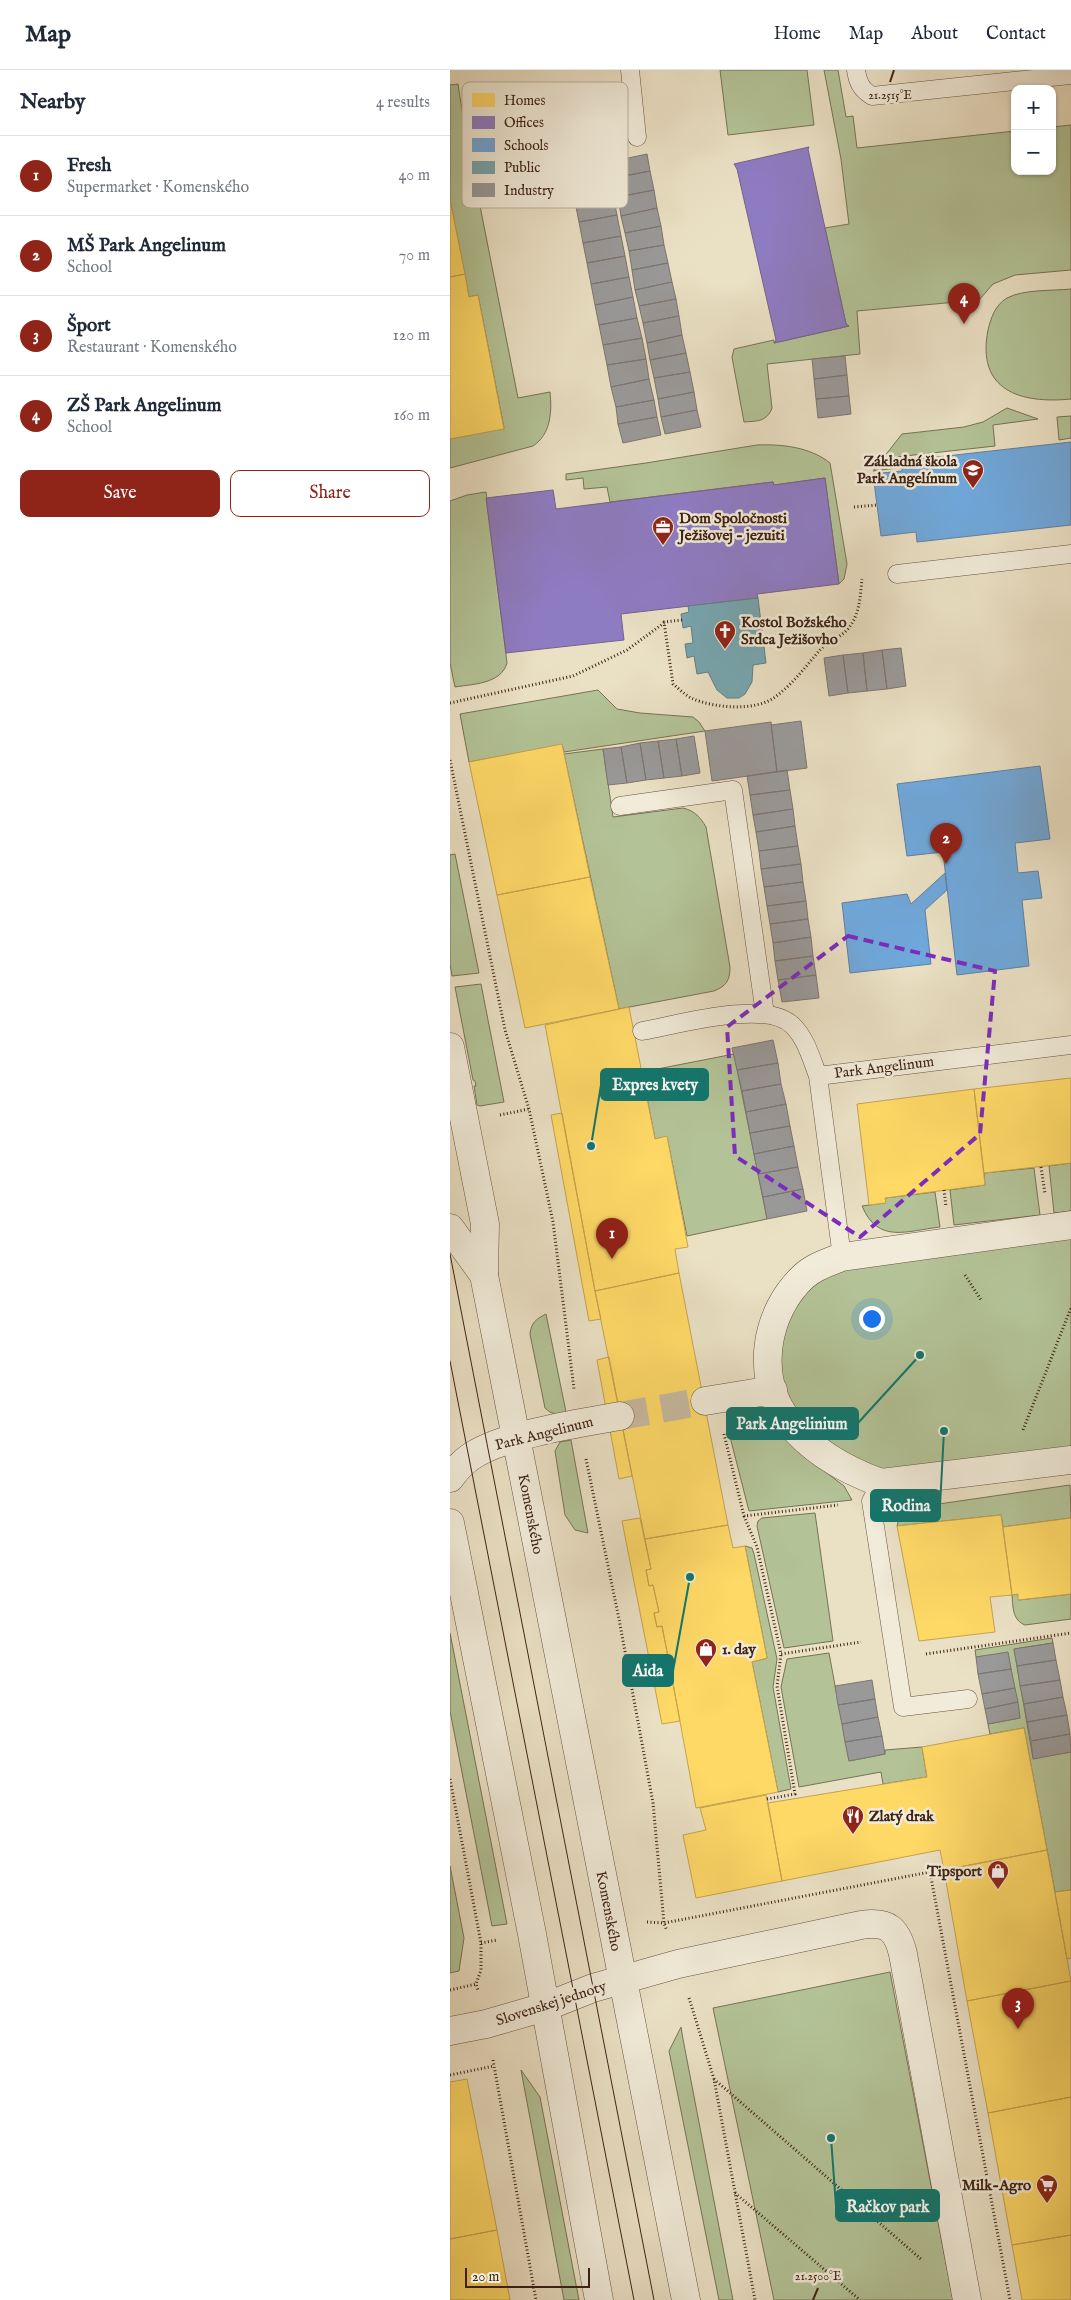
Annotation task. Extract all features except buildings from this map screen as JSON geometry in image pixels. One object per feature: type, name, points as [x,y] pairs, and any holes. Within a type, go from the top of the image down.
[{"type":"street","name":"Komenského","points":[[450,1047],[485,1224],[484,1275],[686,2300]]},
{"type":"street","points":[[1071,1225],[842,1257],[819,1266],[806,1274],[791,1289],[772,1324],[768,1344],[768,1366],[773,1390],[787,1420],[812,1445],[876,1492],[1008,1468],[1071,1460]]},
{"type":"street","points":[[450,1228],[484,1275]]},
{"type":"street","points":[[710,1400],[773,1390]]},
{"type":"street","name":"Park Angelinum","points":[[450,1478],[469,1458],[488,1447],[578,1424],[620,1416]]},
{"type":"street","points":[[450,1523],[532,1934],[599,2300]]},
{"type":"street","points":[[623,1980],[678,1964],[871,1924],[882,1924],[891,1929],[898,1937],[903,1954],[967,2300]]},
{"type":"street","name":"Slovenskej jednoty","points":[[450,2031],[486,2024],[545,2008],[574,1995],[623,1980]]},
{"type":"lane","points":[[630,70],[637,136]]},
{"type":"lane","points":[[856,70],[857,80],[862,90],[872,96],[1071,76]]},
{"type":"lane","points":[[897,574],[1071,554]]},
{"type":"lane","points":[[620,806],[733,790],[765,1014]]},
{"type":"lane","points":[[642,1032],[730,1015],[765,1014],[777,1016],[792,1025],[804,1041],[818,1076]]},
{"type":"lane","name":"Park Angelinum","points":[[842,1257],[818,1076],[1071,1045]]},
{"type":"lane","points":[[876,1492],[892,1637],[903,1708],[968,1699]]},
{"type":"path","points":[[854,507],[877,504]]},
{"type":"path","points":[[664,622],[672,684],[689,697],[706,704],[723,707],[755,705],[774,698],[791,683],[822,648],[845,632],[858,613],[862,579]]},
{"type":"path","points":[[450,703],[573,676],[628,650],[664,622],[682,620]]},
{"type":"path","points":[[450,760],[505,1030],[529,1109],[554,1222],[578,1424],[619,1619],[653,1803],[664,1923],[714,2079],[755,2300]]},
{"type":"path","points":[[1008,1468],[1071,1308]]},
{"type":"path","points":[[710,1400],[744,1516],[757,1547],[781,1654],[777,1686],[795,1794],[767,1799]]},
{"type":"path","points":[[744,1516],[876,1492]]},
{"type":"path","points":[[896,1658],[1071,1633]]},
{"type":"path","points":[[781,1654],[892,1637]]},
{"type":"path","points":[[611,1920],[664,1923]]},
{"type":"path","points":[[481,1943],[532,1934]]},
{"type":"path","points":[[450,1990],[476,1984]]},
{"type":"path","points":[[450,2075],[494,2066]]},
{"type":"path","points":[[714,2079],[928,2266]]},
{"type":"path","points":[[735,2193],[860,2300]]},
{"type":"highlighted area","points":[[848,936],[995,971],[980,1134],[860,1237],[735,1156],[727,1027]]},
{"type":"green space","points":[[720,70],[807,70],[814,125],[728,135]]},
{"type":"green space","points":[[824,70],[838,70],[846,117],[853,116],[857,148],[1011,131],[1011,175],[1056,175],[1056,127],[1071,125],[1071,270],[1015,275],[993,284],[979,300],[857,311],[860,354],[767,364],[772,408],[770,413],[764,418],[757,421],[744,422],[732,357],[734,349],[774,340],[774,343],[849,326],[846,324],[825,228],[849,224],[841,159]]},
{"type":"green space","points":[[458,84],[462,110],[462,208],[480,208],[518,398],[550,392],[551,407],[547,429],[533,446],[450,468],[450,439],[504,428],[478,295],[469,297],[450,200],[450,85]]},
{"type":"green space","points":[[1071,289],[1071,399],[1035,399],[1006,389],[996,380],[989,367],[986,351],[988,330],[992,316],[997,308],[1003,301],[1014,295]]},
{"type":"green space","points":[[1007,408],[1038,419],[993,425],[995,446],[896,457],[897,468],[873,471],[902,434],[964,427],[983,422]]},
{"type":"green space","points":[[1071,416],[1071,438],[1059,440],[1057,417]]},
{"type":"green space","points":[[757,445],[776,445],[805,450],[830,463],[847,564],[844,579],[839,584],[825,478],[774,485],[773,482],[610,502],[607,487],[584,489],[583,478],[566,480],[566,474]]},
{"type":"green space","points":[[486,492],[507,663],[504,670],[493,679],[478,684],[455,687],[450,663],[450,501],[467,495]]},
{"type":"green space","points":[[598,690],[617,709],[640,713],[693,717],[705,731],[564,752],[562,745],[469,762],[460,714]]},
{"type":"green space","points":[[603,749],[613,817],[683,808],[697,815],[706,827],[730,967],[728,979],[724,985],[714,991],[619,1009],[564,754]]},
{"type":"green space","points":[[455,854],[479,973],[452,976],[450,964],[450,855]]},
{"type":"green space","points":[[481,984],[504,1102],[480,1106],[477,1105],[474,1086],[476,1086],[473,1080],[455,987]]},
{"type":"green space","points":[[734,1054],[767,1219],[687,1236],[667,1137],[655,1139],[642,1072]]},
{"type":"green space","points":[[1071,1163],[1071,1211],[1054,1213],[1049,1166]]},
{"type":"green space","points":[[1034,1168],[1040,1215],[954,1225],[950,1190],[985,1185],[984,1173]]},
{"type":"green space","points":[[935,1192],[940,1227],[905,1232],[885,1230],[876,1226],[862,1206],[885,1203],[885,1198]]},
{"type":"green space","points":[[1071,1225],[1071,1460],[860,1475],[826,1457],[768,1366],[806,1274]]},
{"type":"green space","points":[[546,1314],[566,1412],[552,1413],[545,1408],[530,1334],[535,1322]]},
{"type":"green space","points":[[752,1426],[778,1431],[794,1448],[844,1486],[852,1500],[749,1511],[728,1429]]},
{"type":"green space","points":[[571,1440],[588,1533],[575,1530],[565,1515],[555,1451],[560,1442]]},
{"type":"green space","points":[[1070,1485],[1071,1518],[1003,1527],[1001,1515],[897,1526],[900,1515],[911,1508]]},
{"type":"green space","points":[[815,1513],[833,1641],[784,1648],[757,1526],[758,1521],[762,1518]]},
{"type":"green space","points":[[745,1546],[752,1548],[754,1554],[777,1659],[773,1687],[791,1789],[778,1792],[752,1662],[767,1658]]},
{"type":"green space","points":[[1018,1594],[1019,1600],[1071,1594],[1071,1619],[1025,1625],[1015,1616],[1013,1608],[1012,1595]]},
{"type":"green space","points":[[450,1633],[507,1924],[492,1926],[450,1711]]},
{"type":"green space","points":[[1052,1638],[1053,1643],[1014,1649],[1033,1758],[1071,1752],[1071,1890],[1055,1892],[1024,1728],[990,1734],[988,1724],[1020,1718],[1008,1653],[976,1657],[975,1650]]},
{"type":"green space","points":[[829,1653],[849,1761],[885,1754],[885,1750],[922,1747],[927,1777],[883,1784],[881,1772],[799,1787],[781,1687],[787,1659]]},
{"type":"green space","points":[[450,1866],[464,1938],[459,1971],[450,1973]]},
{"type":"green space","points":[[890,1972],[953,2300],[774,2300],[713,2008]]},
{"type":"green space","points":[[681,2027],[733,2300],[719,2300],[669,2051]]},
{"type":"green space","points":[[521,2070],[540,2097],[579,2300],[564,2300]]},
{"type":"tunnel","points":[[620,1416],[705,1401]]},
{"type":"tram line","points":[[450,1254],[654,2300]]},
{"type":"tram line","points":[[450,1361],[634,2300]]},
{"type":"place","name":"ZŠ Park Angelinum","points":[[964,324]]},
{"type":"place","name":"Základná škola Park Angelínum","points":[[973,489]]},
{"type":"place","name":"Dom Spoločnosti Ježišovej - jezuiti","points":[[663,546]]},
{"type":"place","name":"Kostol Božského Srdca Ježišovho","points":[[725,650]]},
{"type":"place","name":"MŠ Park Angelinum","points":[[946,864]]},
{"type":"place","name":"Expres kvety","points":[[591,1146]]},
{"type":"place","name":"Fresh","points":[[612,1259]]},
{"type":"place","name":"Park Angelinium","points":[[920,1355]]},
{"type":"place","name":"Rodina","points":[[944,1431]]},
{"type":"place","name":"Aida","points":[[690,1577]]},
{"type":"place","name":"1. day","points":[[706,1668]]},
{"type":"place","name":"Zlatý drak","points":[[853,1835]]},
{"type":"place","name":"Tipsport","points":[[998,1890]]},
{"type":"place","name":"Šport","points":[[1018,2029]]},
{"type":"place","name":"Račkov park","points":[[831,2138]]},
{"type":"place","name":"Milk-Agro","points":[[1047,2204]]}]
